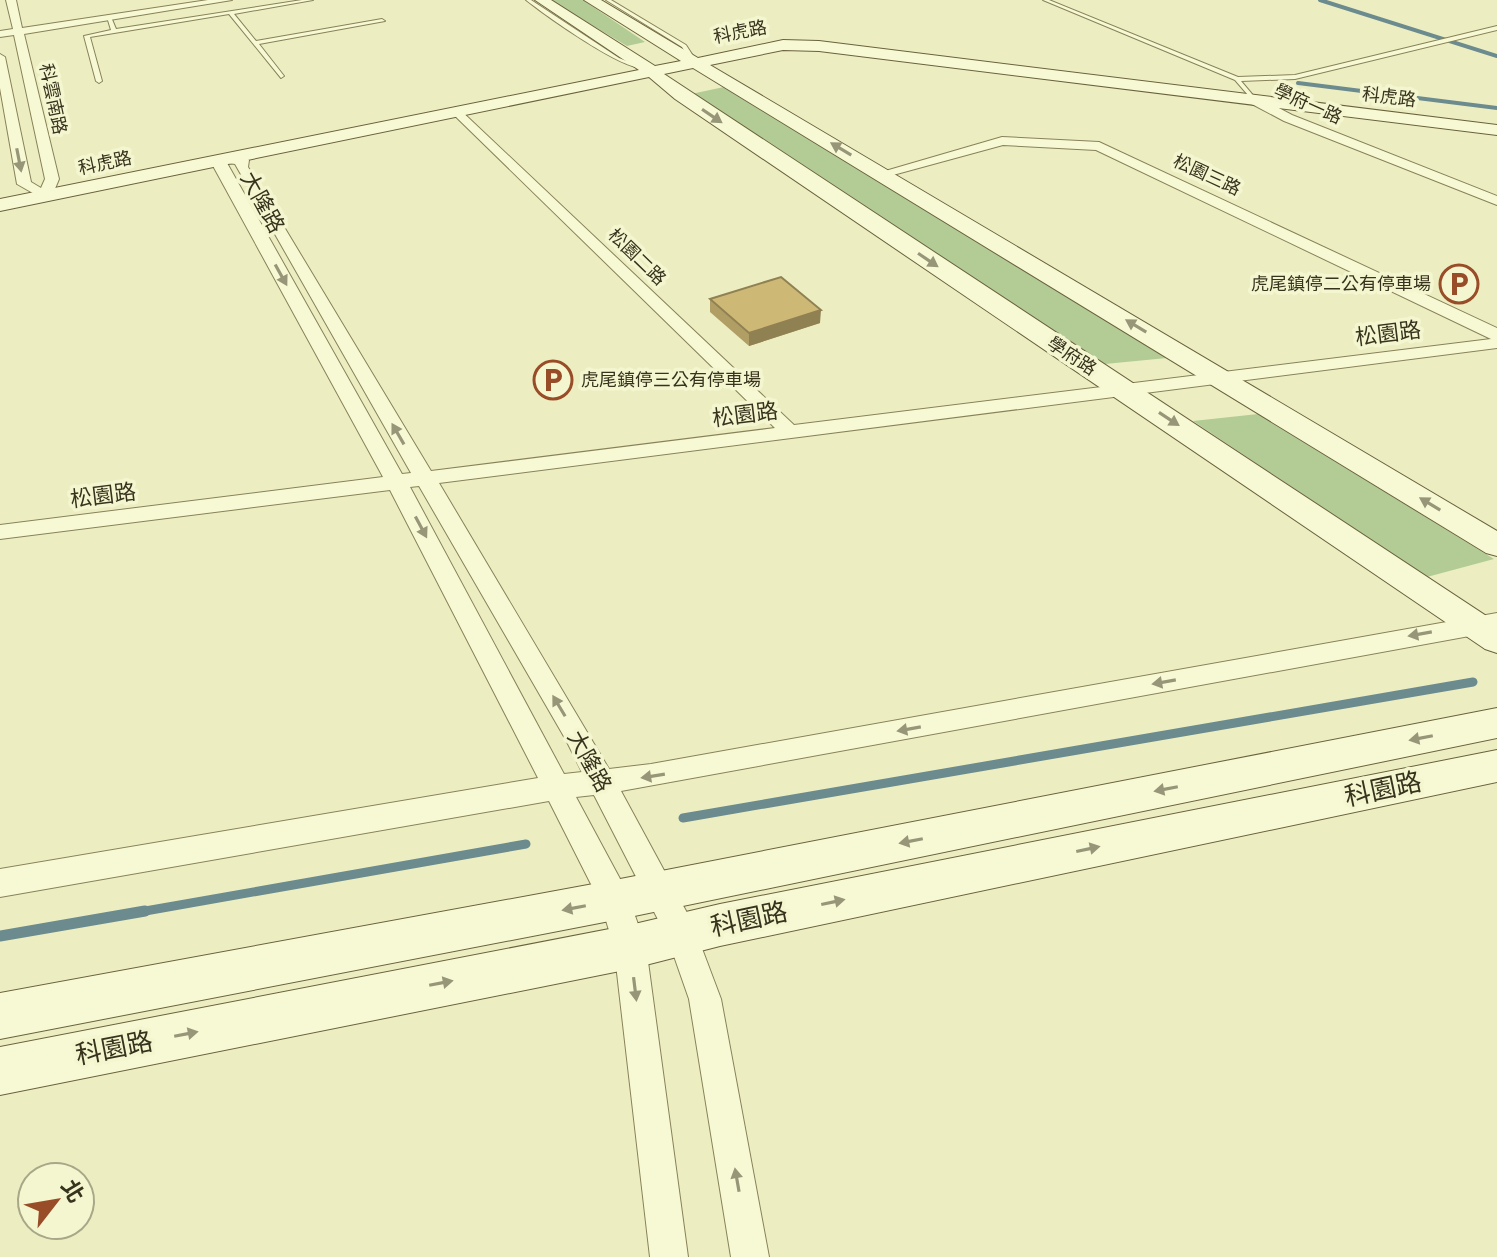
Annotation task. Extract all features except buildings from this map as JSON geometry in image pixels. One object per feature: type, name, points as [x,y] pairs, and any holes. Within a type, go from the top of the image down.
[{"type":"street","name":"科雲南路","points":[[0,57],[24,184],[45,196],[52,179],[11,0]]},
{"type":"street","points":[[0,34],[227,0]]},
{"type":"street","name":"學府路","points":[[542,0],[638,61],[648,71],[1125,390],[1490,629]]},
{"type":"street","points":[[591,0],[1497,545]]},
{"type":"street","name":"科虎路","points":[[0,205],[772,46],[819,46],[1497,130]]},
{"type":"street","name":"學府一路","points":[[1254,100],[1332,125],[1497,188]]},
{"type":"street","name":"學府一路","points":[[1254,100],[1288,118],[1497,201]]},
{"type":"street","name":"松園二路","points":[[457,111],[790,432]]},
{"type":"street","name":"松園三路","points":[[882,174],[1002,141],[1099,146],[1497,335]]},
{"type":"street","name":"大隆路","points":[[669,1257],[630,947],[615,900],[396,482],[219,164],[223,159],[242,160],[241,167],[602,783],[661,891],[681,933],[705,999],[750,1257]]},
{"type":"street","name":"松園路","points":[[0,532],[1497,343]]},
{"type":"street","points":[[0,883],[558,787],[667,774],[1490,629]]},
{"type":"street","name":"科園路","points":[[0,1016],[661,891],[1497,723]]},
{"type":"street","name":"科園路","points":[[0,1071],[630,947],[681,933],[1497,766]]},
{"type":"lane","points":[[99,81],[87,36],[311,0]]},
{"type":"lane","points":[[528,0],[617,59],[648,71]]},
{"type":"lane","points":[[608,0],[684,46],[694,62]]},
{"type":"lane","points":[[1045,0],[1237,79],[1295,77],[1497,28]]},
{"type":"lane","points":[[231,13],[281,76]]},
{"type":"lane","points":[[109,18],[114,31]]},
{"type":"lane","points":[[256,43],[382,21]]},
{"type":"lane","points":[[1237,79],[1254,100]]},
{"type":"green space","points":[[550,0],[583,0],[645,42],[627,46]]},
{"type":"green space","points":[[724,87],[1167,358],[1105,364],[691,94]]},
{"type":"green space","points":[[1258,414],[1494,559],[1427,577],[1193,421]]},
{"type":"waterway","points":[[1320,0],[1497,56]]},
{"type":"waterway","points":[[1298,83],[1497,108]]},
{"type":"waterway","points":[[683,818],[1473,682]]},
{"type":"waterway","points":[[134,913],[526,844]]},
{"type":"waterway","points":[[0,936],[145,911]]},
{"type":"place","name":"虎尾鎮停二公有停車場","points":[[1459,284]]},
{"type":"place","name":"虎尾鎮停三公有停車場","points":[[553,380]]}]
